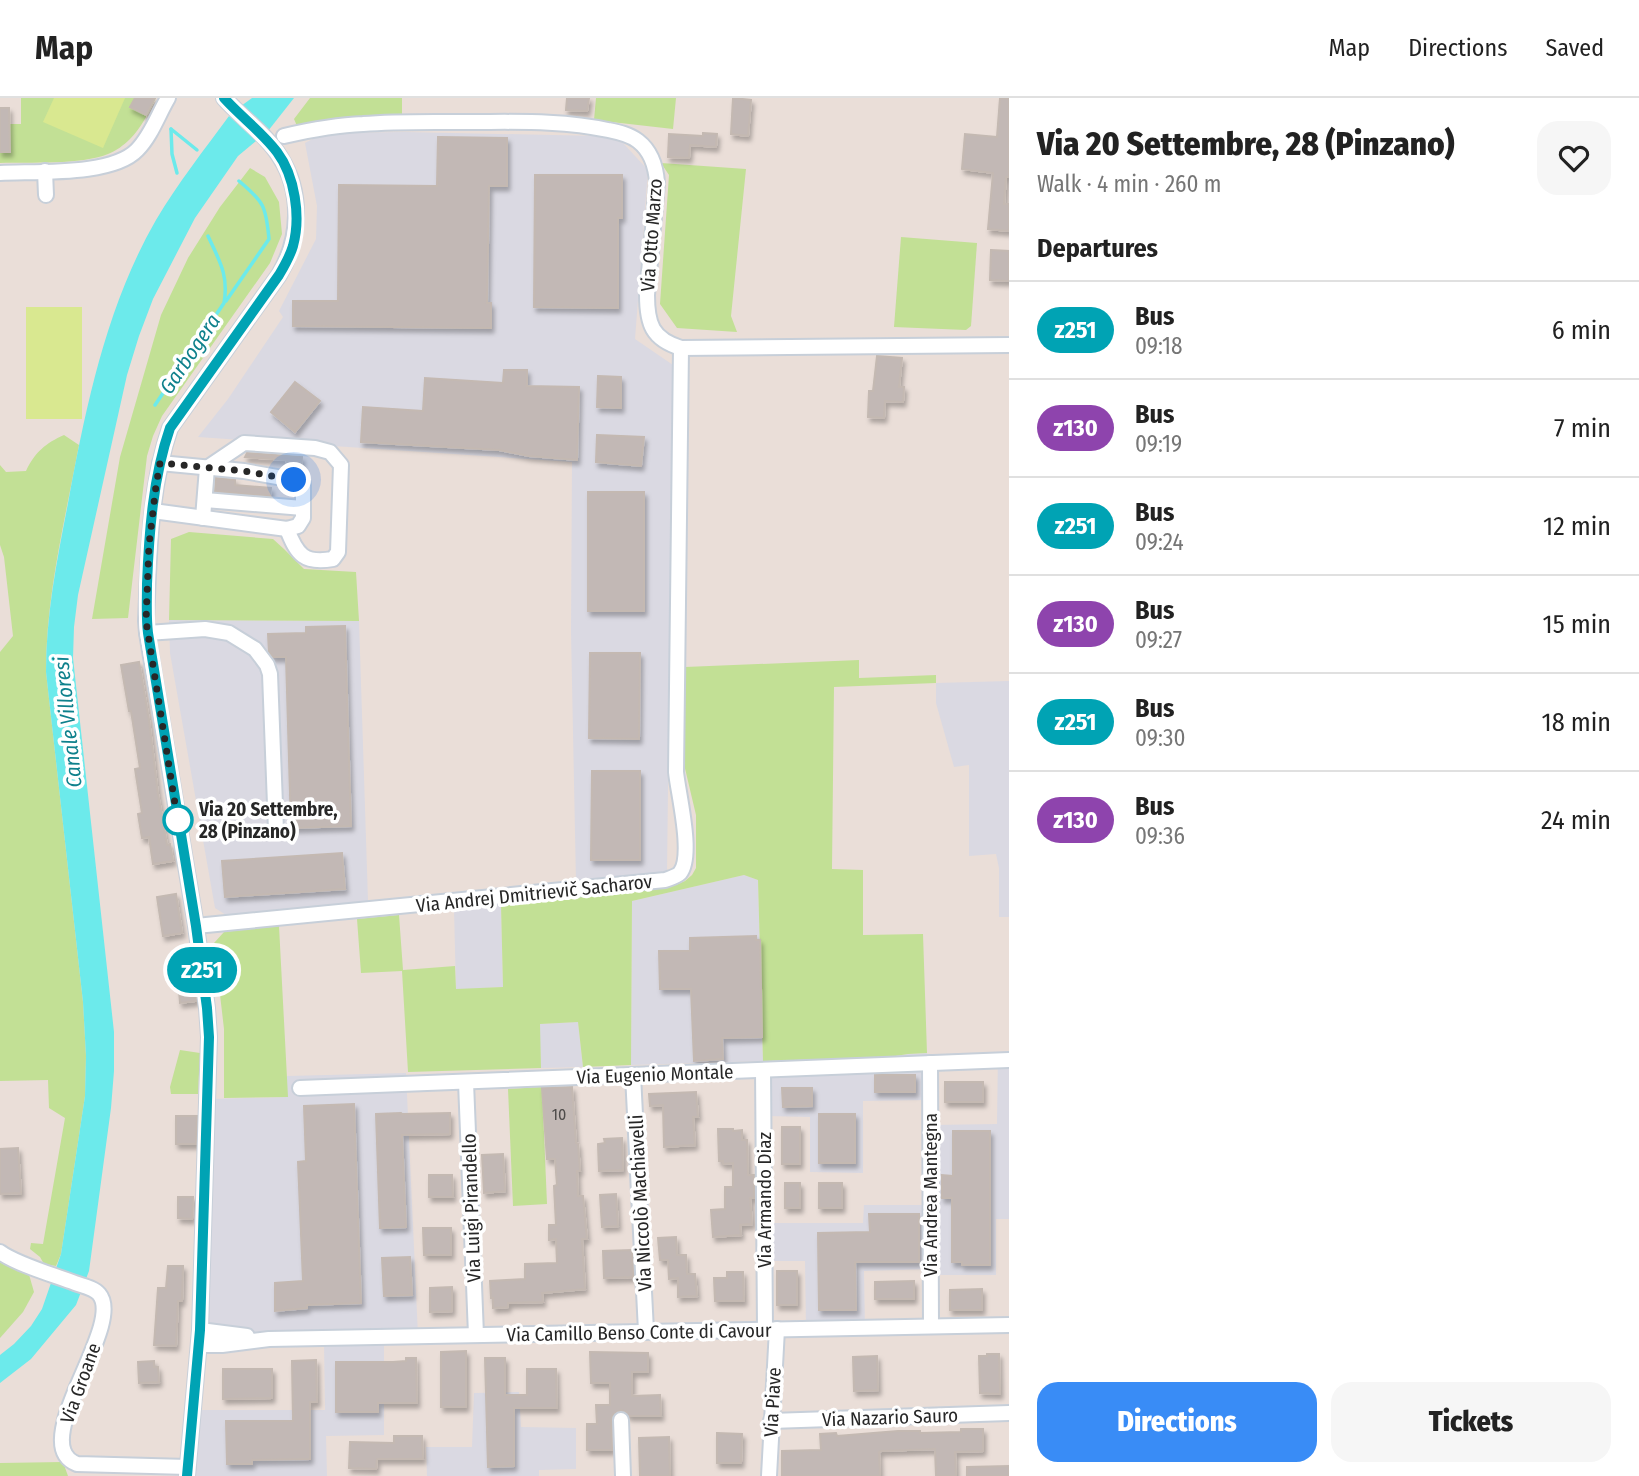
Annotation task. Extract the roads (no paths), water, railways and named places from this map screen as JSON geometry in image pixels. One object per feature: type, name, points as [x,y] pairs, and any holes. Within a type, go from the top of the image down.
[{"type":"street","points":[[0,173],[82,169],[122,161],[146,139],[167,98]]},
{"type":"street","points":[[187,1472],[199,1338],[209,1037],[196,926],[146,621],[148,560],[160,463],[170,428],[288,261],[293,247],[296,219],[291,183],[281,157],[224,98]]},
{"type":"street","name":"Via Otto Marzo","points":[[284,136],[318,128],[363,124],[554,122],[585,125],[636,139],[646,148],[652,159],[657,183],[647,295],[650,325],[657,336],[668,344],[681,348]]},
{"type":"street","points":[[45,171],[46,195]]},
{"type":"street","points":[[681,348],[1009,345]]},
{"type":"street","name":"Via Andrej Dmitrievič Sacharov","points":[[196,926],[665,880],[681,871],[684,863],[685,823],[676,758],[681,348]]},
{"type":"street","points":[[207,468],[244,443],[315,448],[330,452],[341,465],[338,552],[333,559],[310,560],[300,554],[287,530]]},
{"type":"street","points":[[153,512],[287,530],[298,526],[303,518],[303,484],[294,480],[244,471],[160,463]]},
{"type":"street","points":[[203,518],[207,468]]},
{"type":"street","points":[[205,500],[303,508]]},
{"type":"street","points":[[148,633],[205,629],[229,633],[255,649],[267,665],[270,674],[276,831]]},
{"type":"street","name":"Via Eugenio Montale","points":[[300,1088],[1009,1060]]},
{"type":"street","name":"Via Andrea Mantegna","points":[[930,1063],[931,1326]]},
{"type":"street","name":"Via Armando Diaz","points":[[763,1070],[771,1329]]},
{"type":"street","name":"Via Niccolò Machiavelli","points":[[633,1075],[646,1331]]},
{"type":"street","name":"Via Luigi Pirandello","points":[[466,1082],[477,1335]]},
{"type":"street","name":"Via Groane","points":[[0,1252],[89,1288],[102,1298],[103,1318],[99,1332],[67,1414],[62,1440],[67,1458],[77,1464],[187,1472]]},
{"type":"street","name":"Via Camillo Benso Conte di Cavour","points":[[199,1338],[222,1345],[269,1339],[1009,1325]]},
{"type":"street","name":"Via Piave","points":[[769,1476],[771,1329]]},
{"type":"street","name":"Via Nazario Sauro","points":[[771,1420],[1009,1413]]},
{"type":"street","points":[[621,1420],[623,1476]]},
{"type":"water","points":[[252,98],[294,98],[268,131],[241,106]]},
{"type":"water","name":"Canale Villoresi","points":[[229,116],[256,141],[238,156],[195,218],[153,299],[139,336],[127,375],[78,595],[74,627],[73,658],[114,1032],[111,1108],[89,1271],[76,1305],[31,1359],[0,1383],[0,1355],[31,1326],[42,1309],[61,1254],[85,1096],[83,1002],[46,672],[50,608],[60,545],[91,394],[111,322],[124,287],[156,220]]},
{"type":"waterway","name":"Garbogera","points":[[171,129],[172,154],[177,173]]},
{"type":"waterway","name":"Garbogera","points":[[171,129],[197,150]]},
{"type":"waterway","name":"Garbogera","points":[[226,301],[269,239],[267,219],[259,200],[239,181]]},
{"type":"waterway","name":"Garbogera","points":[[155,405],[224,303],[224,276],[208,236]]},
{"type":"place","name":"Via 20 Settembre, 28 (Pinzano)","points":[[178,820]]}]
